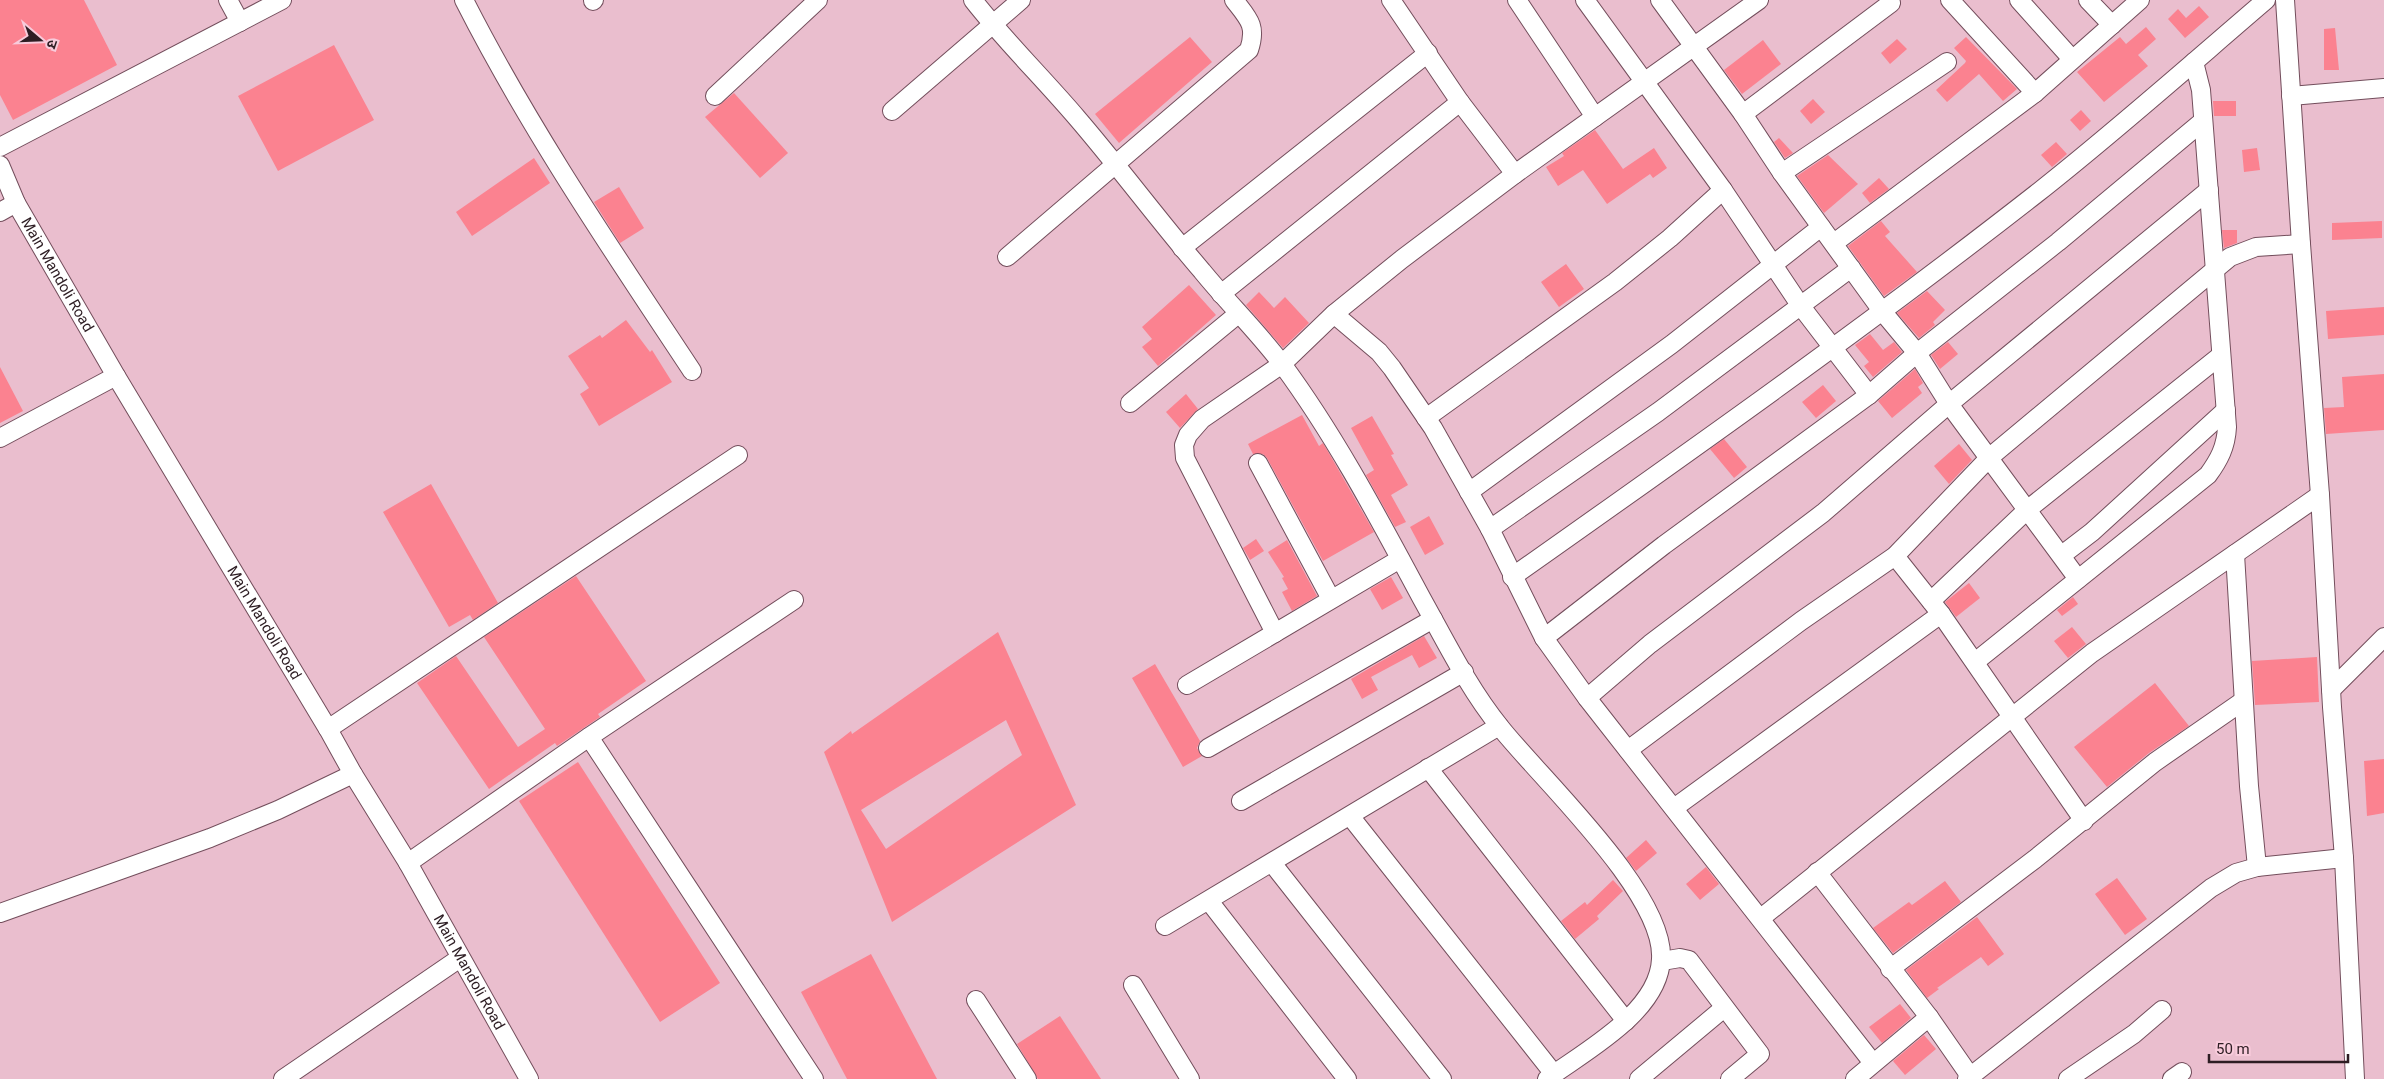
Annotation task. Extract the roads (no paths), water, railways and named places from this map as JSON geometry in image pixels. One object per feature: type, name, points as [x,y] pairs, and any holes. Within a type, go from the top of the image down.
[{"type":"street","points":[[228,0],[240,22]]},
{"type":"street","points":[[0,146],[282,0]]},
{"type":"street","points":[[464,0],[497,64],[562,173],[692,371]]},
{"type":"street","points":[[715,96],[818,0]]},
{"type":"street","points":[[973,0],[992,25],[1115,163],[1182,248],[1282,364],[1324,425],[1433,619],[1499,726],[1568,803],[1640,898],[1660,940],[1662,961],[1654,985],[1642,1004],[1626,1021],[1551,1077],[1350,816]]},
{"type":"street","points":[[892,111],[1021,0]]},
{"type":"street","points":[[1008,257],[1115,163],[1249,50],[1253,38],[1252,25],[1234,0]]},
{"type":"street","points":[[1391,0],[1460,102],[1514,174]]},
{"type":"street","points":[[1517,0],[1595,118]]},
{"type":"street","points":[[1585,0],[1723,190],[1800,305],[1869,395]]},
{"type":"street","points":[[1660,0],[1693,48],[1743,114],[1782,173],[1882,311],[1916,353],[1949,404],[1990,457],[2026,510],[2062,555],[2078,579]]},
{"type":"street","points":[[1275,633],[1185,458],[1184,445],[1188,435],[1202,419],[1282,364],[1334,314],[1402,259],[1514,174],[1759,0]]},
{"type":"street","points":[[1950,0],[2035,93]]},
{"type":"street","points":[[2019,0],[2072,59]]},
{"type":"street","points":[[2088,0],[2112,25]]},
{"type":"street","points":[[1834,243],[2035,93],[2140,0]]},
{"type":"street","points":[[1512,577],[1882,311],[2038,192],[2266,0]]},
{"type":"street","points":[[2285,0],[2344,858],[2355,1079]]},
{"type":"street","points":[[1743,114],[1891,3]]},
{"type":"street","points":[[1182,248],[1428,53]]},
{"type":"street","points":[[1782,173],[1948,62]]},
{"type":"street","points":[[1975,662],[2208,475],[2220,459],[2226,440],[2226,410],[2220,356],[2216,268],[2201,90],[2194,62]]},
{"type":"street","points":[[2291,96],[2384,88]]},
{"type":"street","points":[[1221,294],[1460,102]]},
{"type":"street","points":[[1544,638],[1664,545],[1869,395],[1916,353],[2058,242],[2203,121]]},
{"type":"street","name":"Main Mandoli Road","points":[[0,165],[16,203],[116,376],[408,863],[529,1079]]},
{"type":"street","points":[[1426,418],[1615,282],[1670,238],[1723,190]]},
{"type":"street","points":[[1586,698],[1650,644],[1823,513],[1949,404],[2209,190]]},
{"type":"street","points":[[0,212],[16,203]]},
{"type":"street","points":[[1469,492],[1672,344],[1821,227]]},
{"type":"street","points":[[1628,750],[1801,621],[1895,556],[1990,457],[2230,257],[2256,247],[2301,244]]},
{"type":"street","points":[[1490,530],[1658,412],[1851,268]]},
{"type":"street","points":[[1130,403],[1238,314]]},
{"type":"street","points":[[1334,314],[1379,352],[1426,418],[1490,530],[1544,638],[1586,698],[1761,918],[1873,1063]]},
{"type":"street","points":[[1674,808],[1936,607],[2026,510],[2220,356]]},
{"type":"street","points":[[0,438],[116,376]]},
{"type":"street","points":[[2062,555],[2092,532],[2226,410]]},
{"type":"street","points":[[328,729],[738,455]]},
{"type":"street","points":[[1258,463],[1331,599]]},
{"type":"street","points":[[1761,918],[2092,654],[2320,495]]},
{"type":"street","points":[[2235,554],[2243,702],[2257,867]]},
{"type":"street","points":[[1895,556],[1936,607],[2084,820]]},
{"type":"street","points":[[1187,685],[1400,559]]},
{"type":"street","points":[[408,863],[589,737],[794,600]]},
{"type":"street","points":[[1208,748],[1433,619]]},
{"type":"street","points":[[2331,690],[2384,638]]},
{"type":"street","points":[[1242,801],[1464,672]]},
{"type":"street","points":[[1890,969],[2084,820],[2155,762],[2243,702]]},
{"type":"street","points":[[1165,926],[1210,901],[1499,726]]},
{"type":"street","points":[[589,737],[814,1079]]},
{"type":"street","points":[[1428,768],[1626,1021]]},
{"type":"street","points":[[0,913],[210,838],[353,774]]},
{"type":"street","points":[[1817,872],[1890,969],[1929,1017],[1970,1078],[2211,888],[2236,873],[2257,867],[2344,858]]},
{"type":"street","points":[[1272,863],[1442,1079]]},
{"type":"street","points":[[1210,901],[1347,1079]]},
{"type":"street","points":[[283,1079],[460,958]]},
{"type":"street","points":[[1662,961],[1680,958],[1689,960],[1760,1054],[1730,1079]]},
{"type":"street","points":[[1132,985],[1190,1079]]},
{"type":"street","points":[[976,1000],[1027,1079]]},
{"type":"street","points":[[1639,1079],[1724,1008]]},
{"type":"street","points":[[2068,1079],[2134,1034],[2162,1010]]},
{"type":"street","points":[[1855,1079],[1929,1017]]}]
